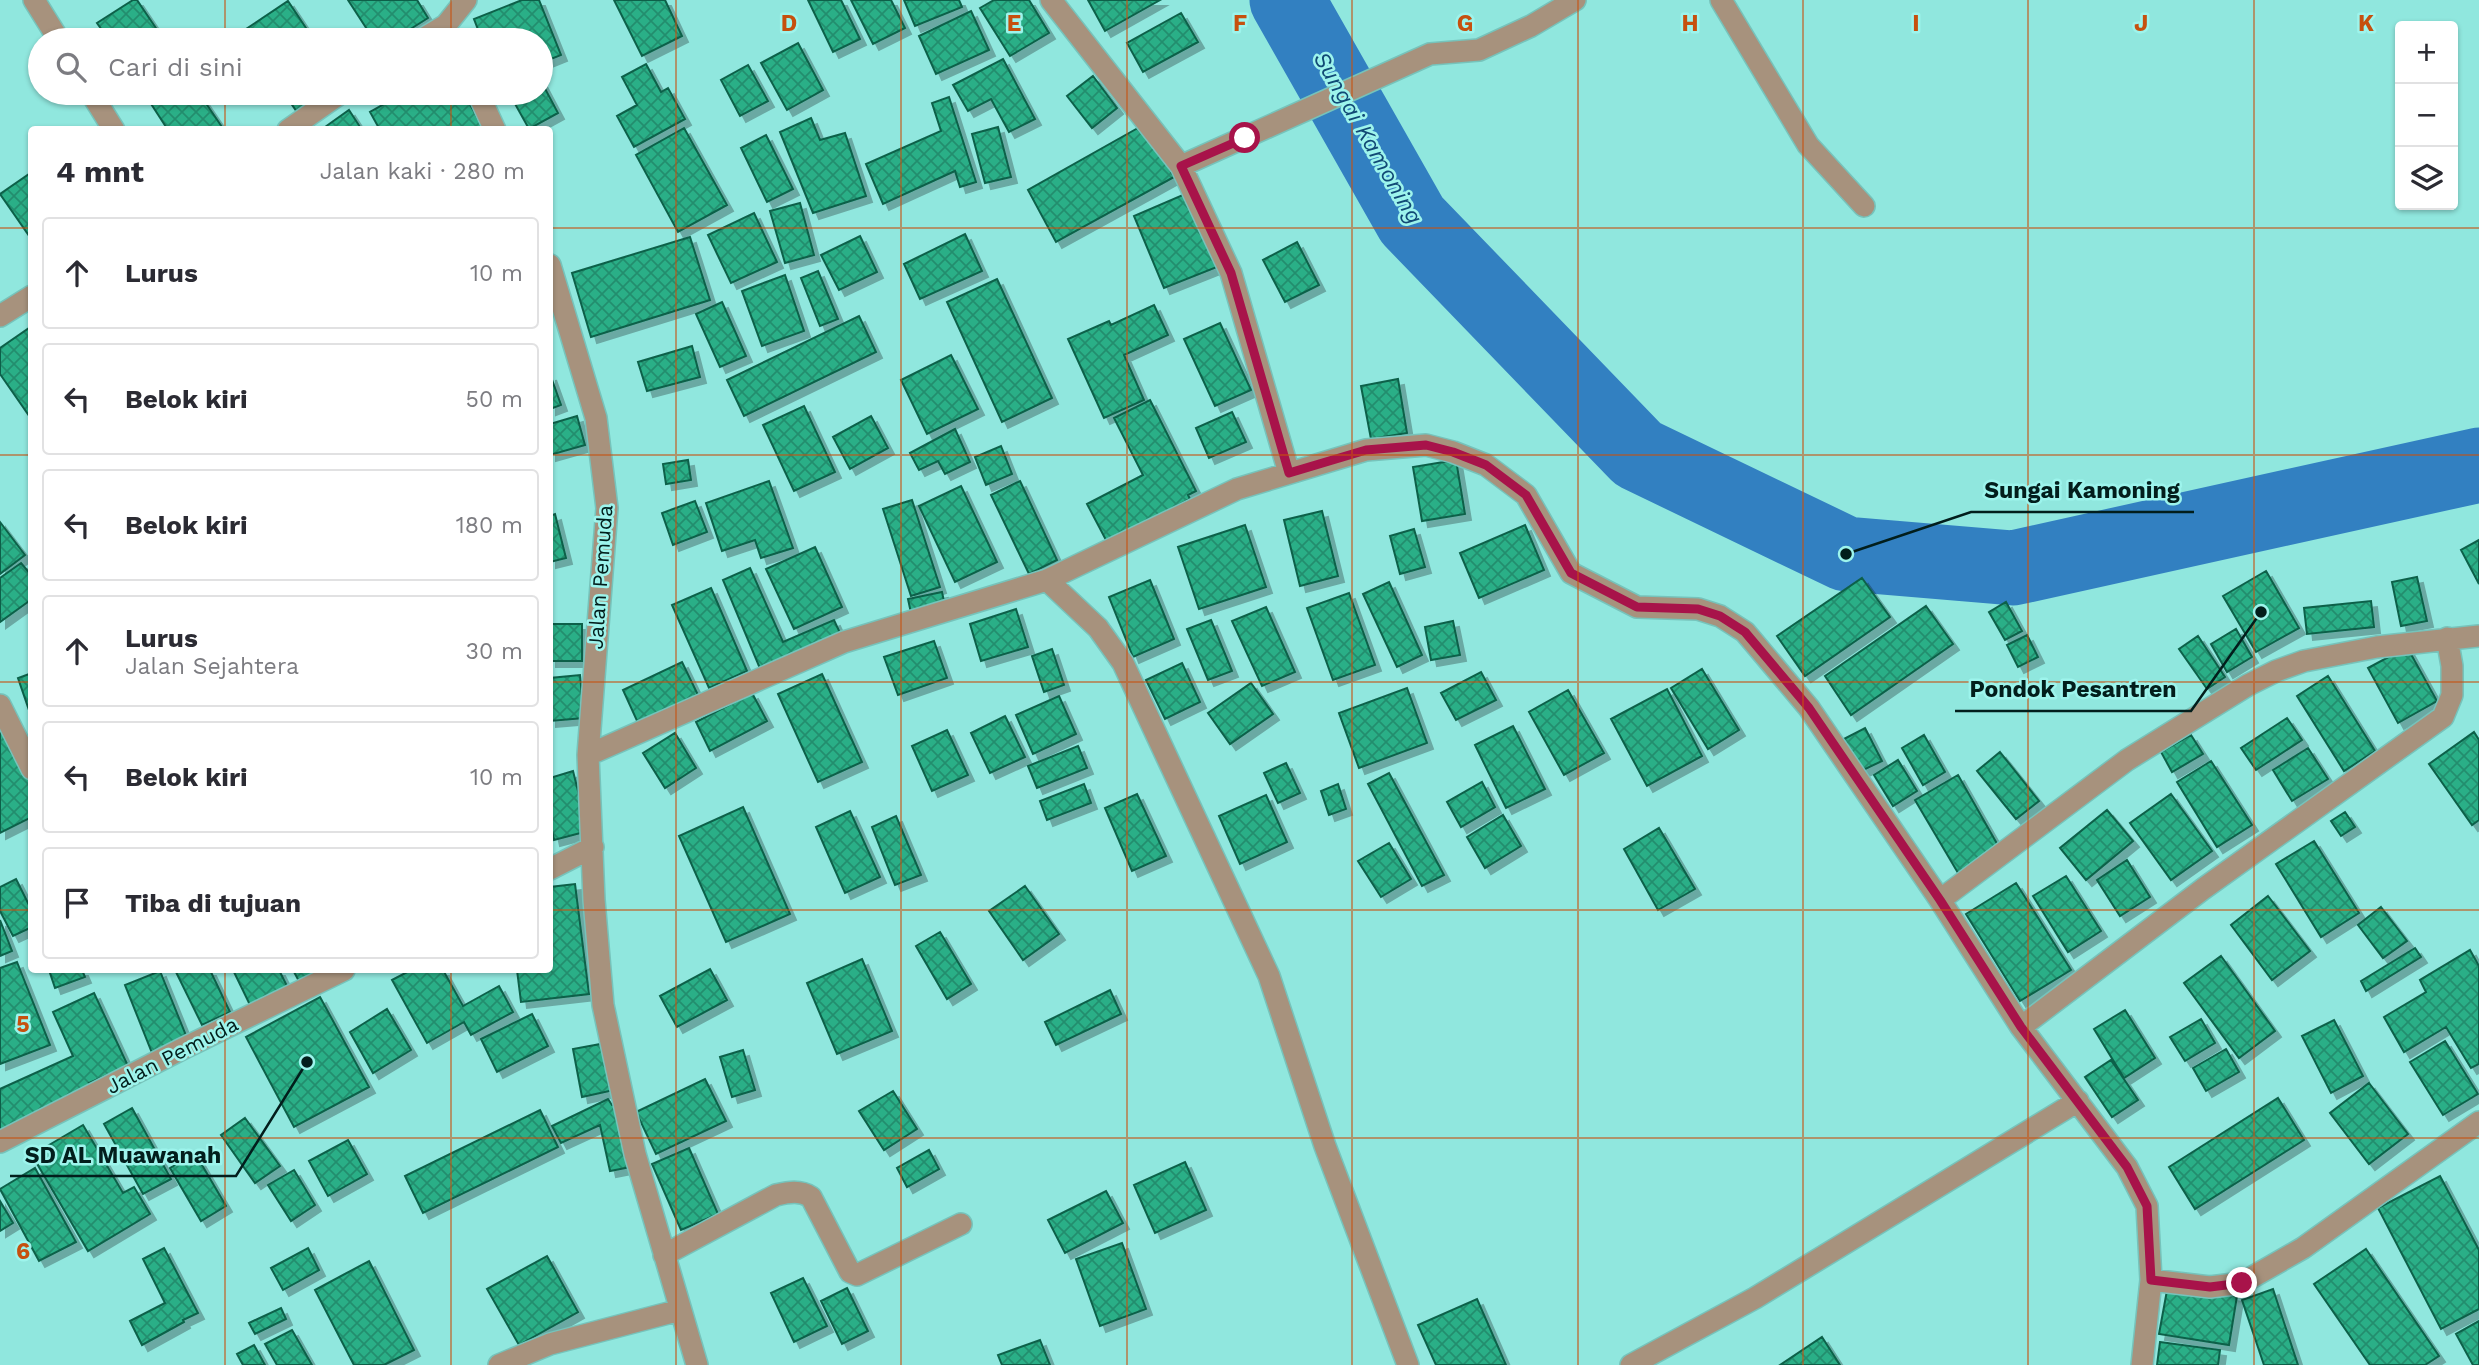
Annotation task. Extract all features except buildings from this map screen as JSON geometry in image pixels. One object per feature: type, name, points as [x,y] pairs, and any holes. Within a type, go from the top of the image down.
[{"type":"street","points":[[34,0],[52,28]]},
{"type":"street","points":[[452,28],[466,0]]},
{"type":"street","points":[[1051,0],[1181,166],[1231,273],[1289,473]]},
{"type":"street","points":[[1181,166],[1430,54],[1479,50],[1531,26],[1575,0]]},
{"type":"street","points":[[1721,0],[1808,145],[1864,206]]},
{"type":"street","points":[[98,105],[112,126]]},
{"type":"street","points":[[294,126],[324,105]]},
{"type":"street","points":[[484,105],[493,126]]},
{"type":"street","name":"Jalan Pemuda","points":[[553,275],[596,418],[607,508],[588,755],[594,900],[603,1005],[635,1154],[697,1365]]},
{"type":"street","points":[[0,316],[28,298]]},
{"type":"street","points":[[588,755],[844,642],[1047,580],[1237,489],[1366,450],[1426,445],[1453,452],[1486,465],[1526,495],[1571,573],[1637,607],[1698,609],[1720,616],[1745,632],[1809,708],[1940,900],[2021,1027],[2127,1167],[2147,1206],[2151,1280],[2142,1365]]},
{"type":"street","points":[[1047,580],[1098,628],[1123,663],[1269,976],[1325,1146],[1408,1365]]},
{"type":"street","points":[[1940,900],[2127,760],[2257,680],[2304,661],[2377,647],[2479,636]]},
{"type":"street","points":[[2021,1027],[2203,889],[2443,717],[2452,695],[2452,666],[2447,638]]},
{"type":"street","points":[[0,705],[28,761]]},
{"type":"street","points":[[553,867],[593,847]]},
{"type":"street","name":"Jalan Pemuda","points":[[0,1142],[338,973]]},
{"type":"street","points":[[1631,1365],[1755,1298],[2078,1101]]},
{"type":"street","points":[[2151,1280],[2210,1287],[2242,1283],[2303,1248],[2479,1122]]},
{"type":"street","points":[[664,1255],[786,1192],[799,1192],[811,1197],[850,1272],[857,1275],[961,1224]]},
{"type":"street","points":[[499,1365],[550,1344],[680,1310]]},
{"type":"waterway","name":"Sungai Kamoning","points":[[1287,0],[1412,220],[1638,454],[1846,554],[2013,568],[2479,465]]},
{"type":"place","name":"Sungai Kamoning","points":[[1846,554]]},
{"type":"place","name":"Pondok Pesantren","points":[[2261,612]]},
{"type":"place","name":"SD AL Muawanah","points":[[307,1062]]},
{"type":"route","points":[[1245,138],[1181,166],[1231,273],[1289,473],[1366,450],[1426,445],[1453,452],[1486,465],[1526,495],[1571,573],[1637,607],[1698,609],[1720,616],[1745,632],[1809,708],[1940,900],[2021,1027],[2127,1167],[2147,1206],[2151,1280],[2210,1287],[2242,1283]]}]
